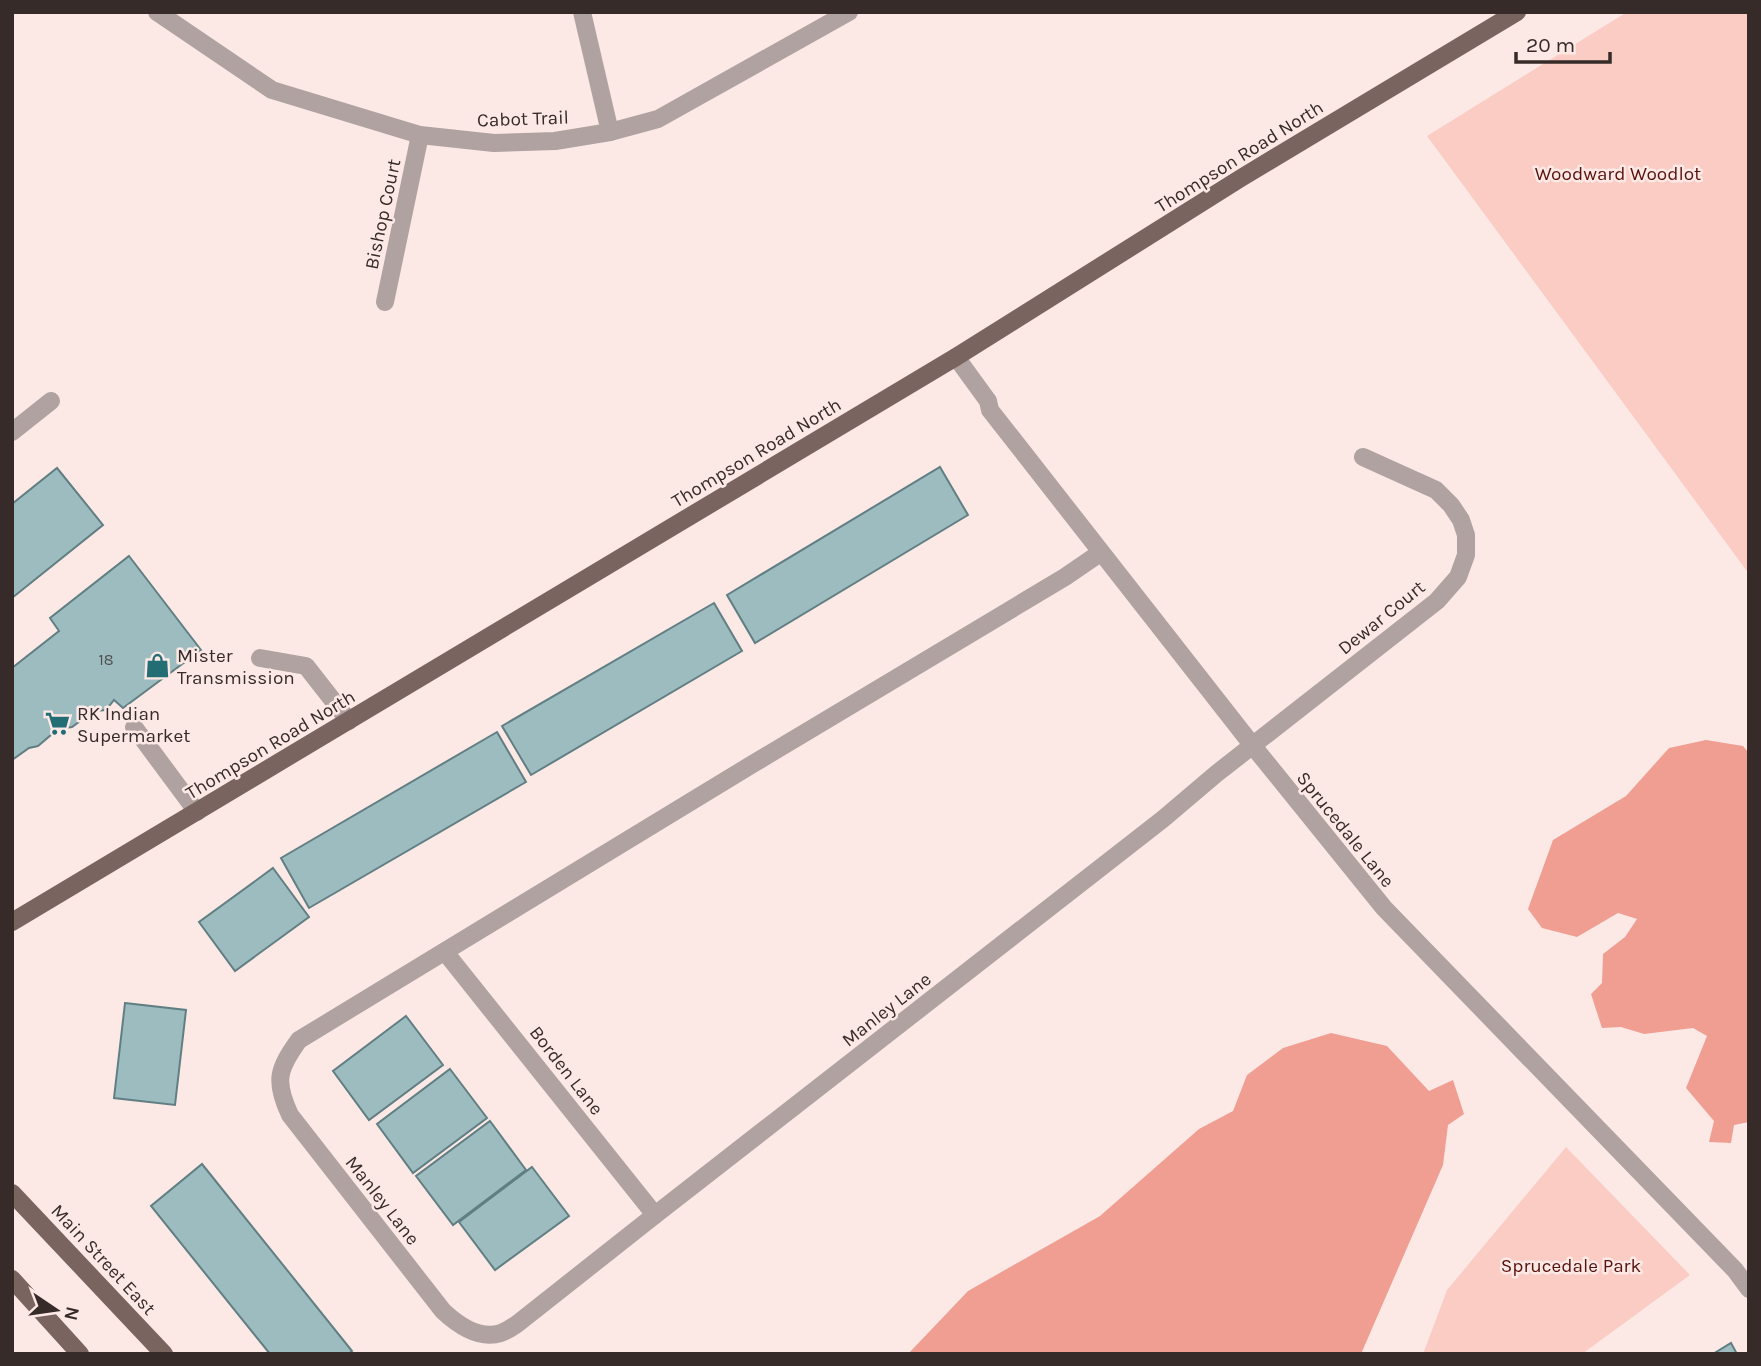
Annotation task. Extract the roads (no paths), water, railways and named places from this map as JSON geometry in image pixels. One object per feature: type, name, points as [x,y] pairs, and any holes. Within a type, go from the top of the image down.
[{"type":"main road","name":"Thompson Road North","points":[[13,922],[956,357],[1241,178],[1517,12]]},
{"type":"main road","name":"Main Street East","points":[[12,1193],[164,1354]]},
{"type":"main road","points":[[12,1279],[80,1354]]},
{"type":"street","name":"Cabot Trail","points":[[157,12],[272,90],[420,135],[494,143],[555,141],[610,132],[658,118],[849,12]]},
{"type":"street","points":[[582,12],[610,132]]},
{"type":"street","name":"Bishop Court","points":[[385,302],[420,135]]},
{"type":"street","name":"Sprucedale Lane","points":[[956,357],[988,401],[990,410],[1100,553],[1384,908],[1726,1261],[1749,1289]]},
{"type":"street","points":[[12,432],[51,401]]},
{"type":"street","name":"Dewar Court","points":[[1252,746],[1437,601],[1458,577],[1466,555],[1466,535],[1461,520],[1451,505],[1436,490],[1363,457]]},
{"type":"street","name":"Manley Lane","points":[[1100,553],[1065,577],[299,1040],[285,1060],[279,1079],[282,1099],[290,1115],[443,1311],[455,1322],[483,1335],[501,1333],[517,1324],[1110,861],[1252,746]]},
{"type":"street","points":[[260,658],[306,666],[349,721]]},
{"type":"street","points":[[134,727],[197,812]]},
{"type":"street","name":"Borden Lane","points":[[445,952],[655,1215]]},
{"type":"place","name":"Mister Transmission","points":[[157,666]]},
{"type":"place","name":"RK Indian Supermarket","points":[[57,724]]},
{"type":"park label","name":"Woodward Woodlot","points":[[1618,173]]},
{"type":"park label","name":"Sprucedale Park","points":[[1571,1265]]}]
